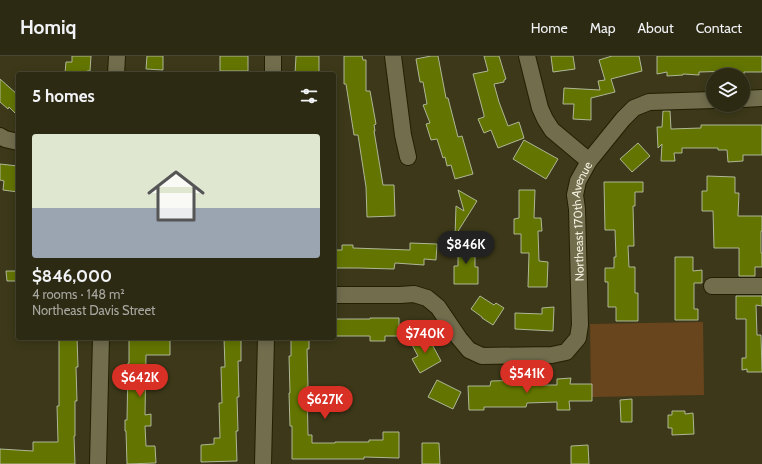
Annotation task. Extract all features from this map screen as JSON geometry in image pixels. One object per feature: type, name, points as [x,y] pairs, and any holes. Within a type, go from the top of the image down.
[{"type":"street","points":[[116,72],[117,56]]},
{"type":"street","points":[[273,56],[273,72]]},
{"type":"street","points":[[394,56],[403,135],[408,157]]},
{"type":"street","name":"Northeast 170th Avenue","points":[[336,295],[414,294],[427,298],[438,307],[469,350],[482,356],[552,354],[566,352],[578,338],[580,325],[577,209],[575,195],[578,181],[589,161],[552,130],[545,119],[540,108],[527,56]]},
{"type":"street","points":[[750,98],[762,98]]},
{"type":"street","points":[[589,161],[623,119],[634,108],[649,102],[706,100]]},
{"type":"street","points":[[0,136],[16,142]]},
{"type":"street","points":[[712,286],[762,286]]},
{"type":"street","points":[[98,464],[101,340]]},
{"type":"street","points":[[263,464],[266,340]]},
{"type":"shaded area","points":[[703,322],[704,395],[591,397],[590,324]]},
{"type":"building","points":[[72,56],[91,56],[90,71],[65,72],[66,62],[72,62]]},
{"type":"building","points":[[147,56],[163,56],[163,70],[146,69]]},
{"type":"building","points":[[220,56],[248,56],[248,71],[220,71]]},
{"type":"building","points":[[296,56],[319,56],[319,72],[295,72]]},
{"type":"building","points":[[344,56],[362,56],[363,60],[366,60],[366,91],[370,91],[376,124],[374,125],[374,131],[383,185],[394,185],[395,216],[367,217],[366,187],[358,135],[354,135],[346,84],[344,84]]},
{"type":"building","points":[[438,56],[446,98],[448,98],[458,137],[462,136],[473,174],[455,179],[451,165],[447,166],[445,157],[443,158],[437,139],[431,140],[426,124],[430,123],[423,105],[427,104],[423,82],[420,82],[416,59]]},
{"type":"building","points":[[484,56],[499,56],[506,79],[504,82],[494,84],[499,102],[508,126],[519,122],[524,138],[498,148],[491,130],[484,133],[478,119],[484,117],[484,115],[473,74],[488,71]]},
{"type":"building","points":[[551,56],[573,56],[575,69],[553,72]]},
{"type":"building","points":[[612,56],[639,56],[642,71],[611,79],[615,92],[591,98],[591,120],[573,119],[574,104],[563,104],[564,88],[600,90],[598,81],[605,80],[599,60]]},
{"type":"building","points":[[657,56],[762,56],[762,72],[750,72],[750,68],[706,68],[706,72],[699,72],[699,75],[683,74],[667,76],[667,72],[657,74]]},
{"type":"building","points":[[0,79],[16,93],[16,114],[9,107],[8,109],[0,102]]},
{"type":"building","points":[[663,111],[670,111],[671,129],[701,128],[701,125],[762,125],[762,155],[743,155],[743,161],[728,162],[727,150],[718,150],[718,148],[682,148],[682,153],[674,153],[675,161],[661,161],[662,144],[658,148],[657,127],[662,127]]},
{"type":"building","points":[[524,140],[558,159],[546,179],[513,159]]},
{"type":"building","points":[[638,143],[650,156],[632,172],[620,159]]},
{"type":"building","points":[[0,164],[16,166],[16,192],[3,190],[4,181],[0,180]]},
{"type":"building","points":[[707,176],[735,177],[735,193],[739,193],[738,216],[762,216],[762,267],[755,267],[755,276],[739,276],[739,248],[714,248],[713,211],[702,211],[702,191],[707,191]]},
{"type":"building","points":[[604,182],[643,182],[643,192],[635,192],[635,206],[633,206],[634,246],[628,246],[629,267],[635,267],[635,293],[638,293],[638,321],[616,321],[616,307],[608,307],[608,282],[605,282],[605,268],[614,268],[614,257],[616,257],[615,230],[605,230]]},
{"type":"building","points":[[458,190],[477,201],[455,236],[456,206],[464,211]]},
{"type":"building","points":[[519,190],[535,190],[534,218],[541,218],[542,231],[538,231],[539,261],[548,262],[547,287],[528,287],[529,253],[521,253],[521,234],[514,234],[514,219],[519,218]]},
{"type":"building","points":[[458,241],[475,242],[475,267],[478,267],[478,284],[454,284],[454,266],[458,266]]},
{"type":"building","points":[[410,243],[437,244],[436,260],[424,259],[424,265],[395,263],[394,269],[336,268],[336,250],[342,250],[342,245],[353,245],[353,248],[410,250]]},
{"type":"building","points":[[675,257],[693,257],[693,271],[702,270],[702,283],[694,283],[694,309],[698,309],[698,320],[675,320]]},
{"type":"building","points":[[6,271],[16,271],[16,281],[7,281]]},
{"type":"building","points":[[480,296],[494,305],[496,303],[504,308],[493,325],[471,309]]},
{"type":"building","points":[[736,296],[762,296],[762,306],[756,305],[757,335],[761,335],[762,372],[747,372],[747,369],[742,370],[742,358],[746,358],[746,319],[736,319]]},
{"type":"building","points":[[554,307],[553,331],[515,329],[515,313],[542,314],[542,308]]},
{"type":"building","points":[[399,318],[399,336],[385,336],[385,341],[370,341],[370,336],[336,336],[336,319]]},
{"type":"building","points":[[427,335],[441,361],[420,373],[412,359],[418,356],[411,343]]},
{"type":"building","points":[[59,340],[77,340],[77,401],[75,401],[74,436],[75,464],[0,464],[0,449],[33,451],[33,442],[58,442],[57,406],[59,406]]},
{"type":"building","points":[[129,340],[170,340],[170,355],[146,355],[145,415],[151,414],[151,426],[145,426],[146,446],[155,446],[156,463],[127,464],[125,420],[127,420]]},
{"type":"building","points":[[224,340],[241,340],[241,361],[238,361],[239,397],[237,397],[237,461],[201,462],[201,445],[214,444],[214,438],[220,438],[219,403],[222,403],[221,367],[225,367]]},
{"type":"building","points":[[291,340],[309,340],[309,349],[307,349],[308,435],[312,435],[312,443],[369,442],[369,440],[383,440],[383,432],[399,432],[399,458],[364,457],[364,459],[292,459],[292,426],[290,426],[289,393],[289,356],[291,356]]},
{"type":"building","points":[[571,378],[570,384],[592,384],[592,401],[569,401],[570,410],[557,410],[557,402],[527,403],[526,407],[484,407],[484,410],[469,410],[468,386],[490,386],[491,381],[527,380],[528,385],[557,385],[557,379]]},
{"type":"building","points":[[437,380],[461,392],[453,409],[428,397]]},
{"type":"building","points":[[632,399],[632,422],[621,422],[620,400]]},
{"type":"building","points":[[672,411],[685,411],[685,414],[693,413],[694,434],[672,435],[672,428],[668,428],[668,415],[672,415]]},
{"type":"building","points":[[422,443],[439,443],[440,464],[422,464]]},
{"type":"building","points":[[588,445],[589,464],[571,464],[571,446]]}]
